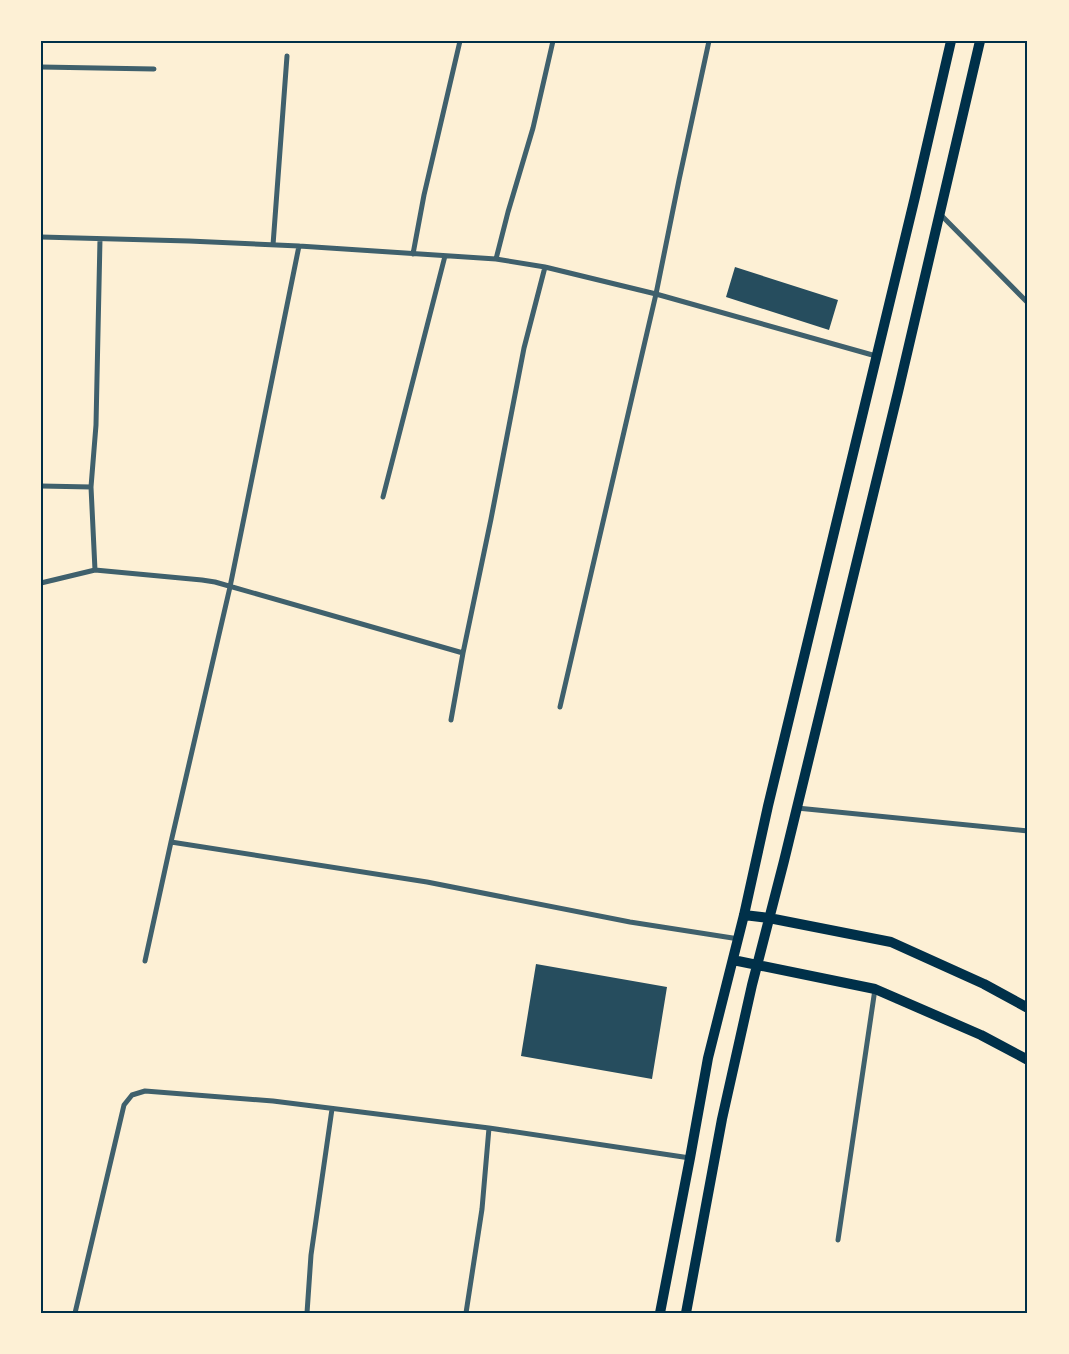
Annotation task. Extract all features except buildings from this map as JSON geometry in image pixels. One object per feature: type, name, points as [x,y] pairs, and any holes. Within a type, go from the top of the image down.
[{"type":"main road","points":[[660,1313],[708,1058],[739,939],[768,806],[951,41]]},
{"type":"main road","points":[[686,1313],[722,1119],[757,965],[896,402],[980,41]]},
{"type":"main road","points":[[744,915],[769,918],[891,942],[984,984],[1028,1008]]},
{"type":"main road","points":[[733,960],[875,989],[981,1035],[1028,1060]]},
{"type":"street","points":[[413,254],[424,195],[460,41]]},
{"type":"street","points":[[496,260],[533,128],[553,41]]},
{"type":"street","points":[[560,708],[656,294],[709,41]]},
{"type":"street","points":[[272,245],[286,56]]},
{"type":"street","points":[[41,67],[154,69]]},
{"type":"street","points":[[940,213],[1028,303]]},
{"type":"street","points":[[41,237],[299,246],[496,260],[545,267],[656,294],[876,356]]},
{"type":"street","points":[[95,570],[91,487],[96,425],[100,239]]},
{"type":"street","points":[[145,961],[170,842],[230,587],[299,246]]},
{"type":"street","points":[[383,497],[445,256]]},
{"type":"street","points":[[451,720],[524,348],[545,267]]},
{"type":"street","points":[[41,486],[91,487]]},
{"type":"street","points":[[41,583],[95,570],[202,580],[463,654]]},
{"type":"street","points":[[796,808],[1028,831]]},
{"type":"street","points":[[170,842],[427,882],[630,922],[739,939]]},
{"type":"street","points":[[838,1240],[875,989]]},
{"type":"street","points":[[74,1313],[124,1104],[132,1095],[145,1090],[273,1101],[489,1128],[690,1158]]},
{"type":"street","points":[[308,1313],[311,1256],[332,1109]]},
{"type":"street","points":[[466,1313],[482,1209],[489,1128]]}]
